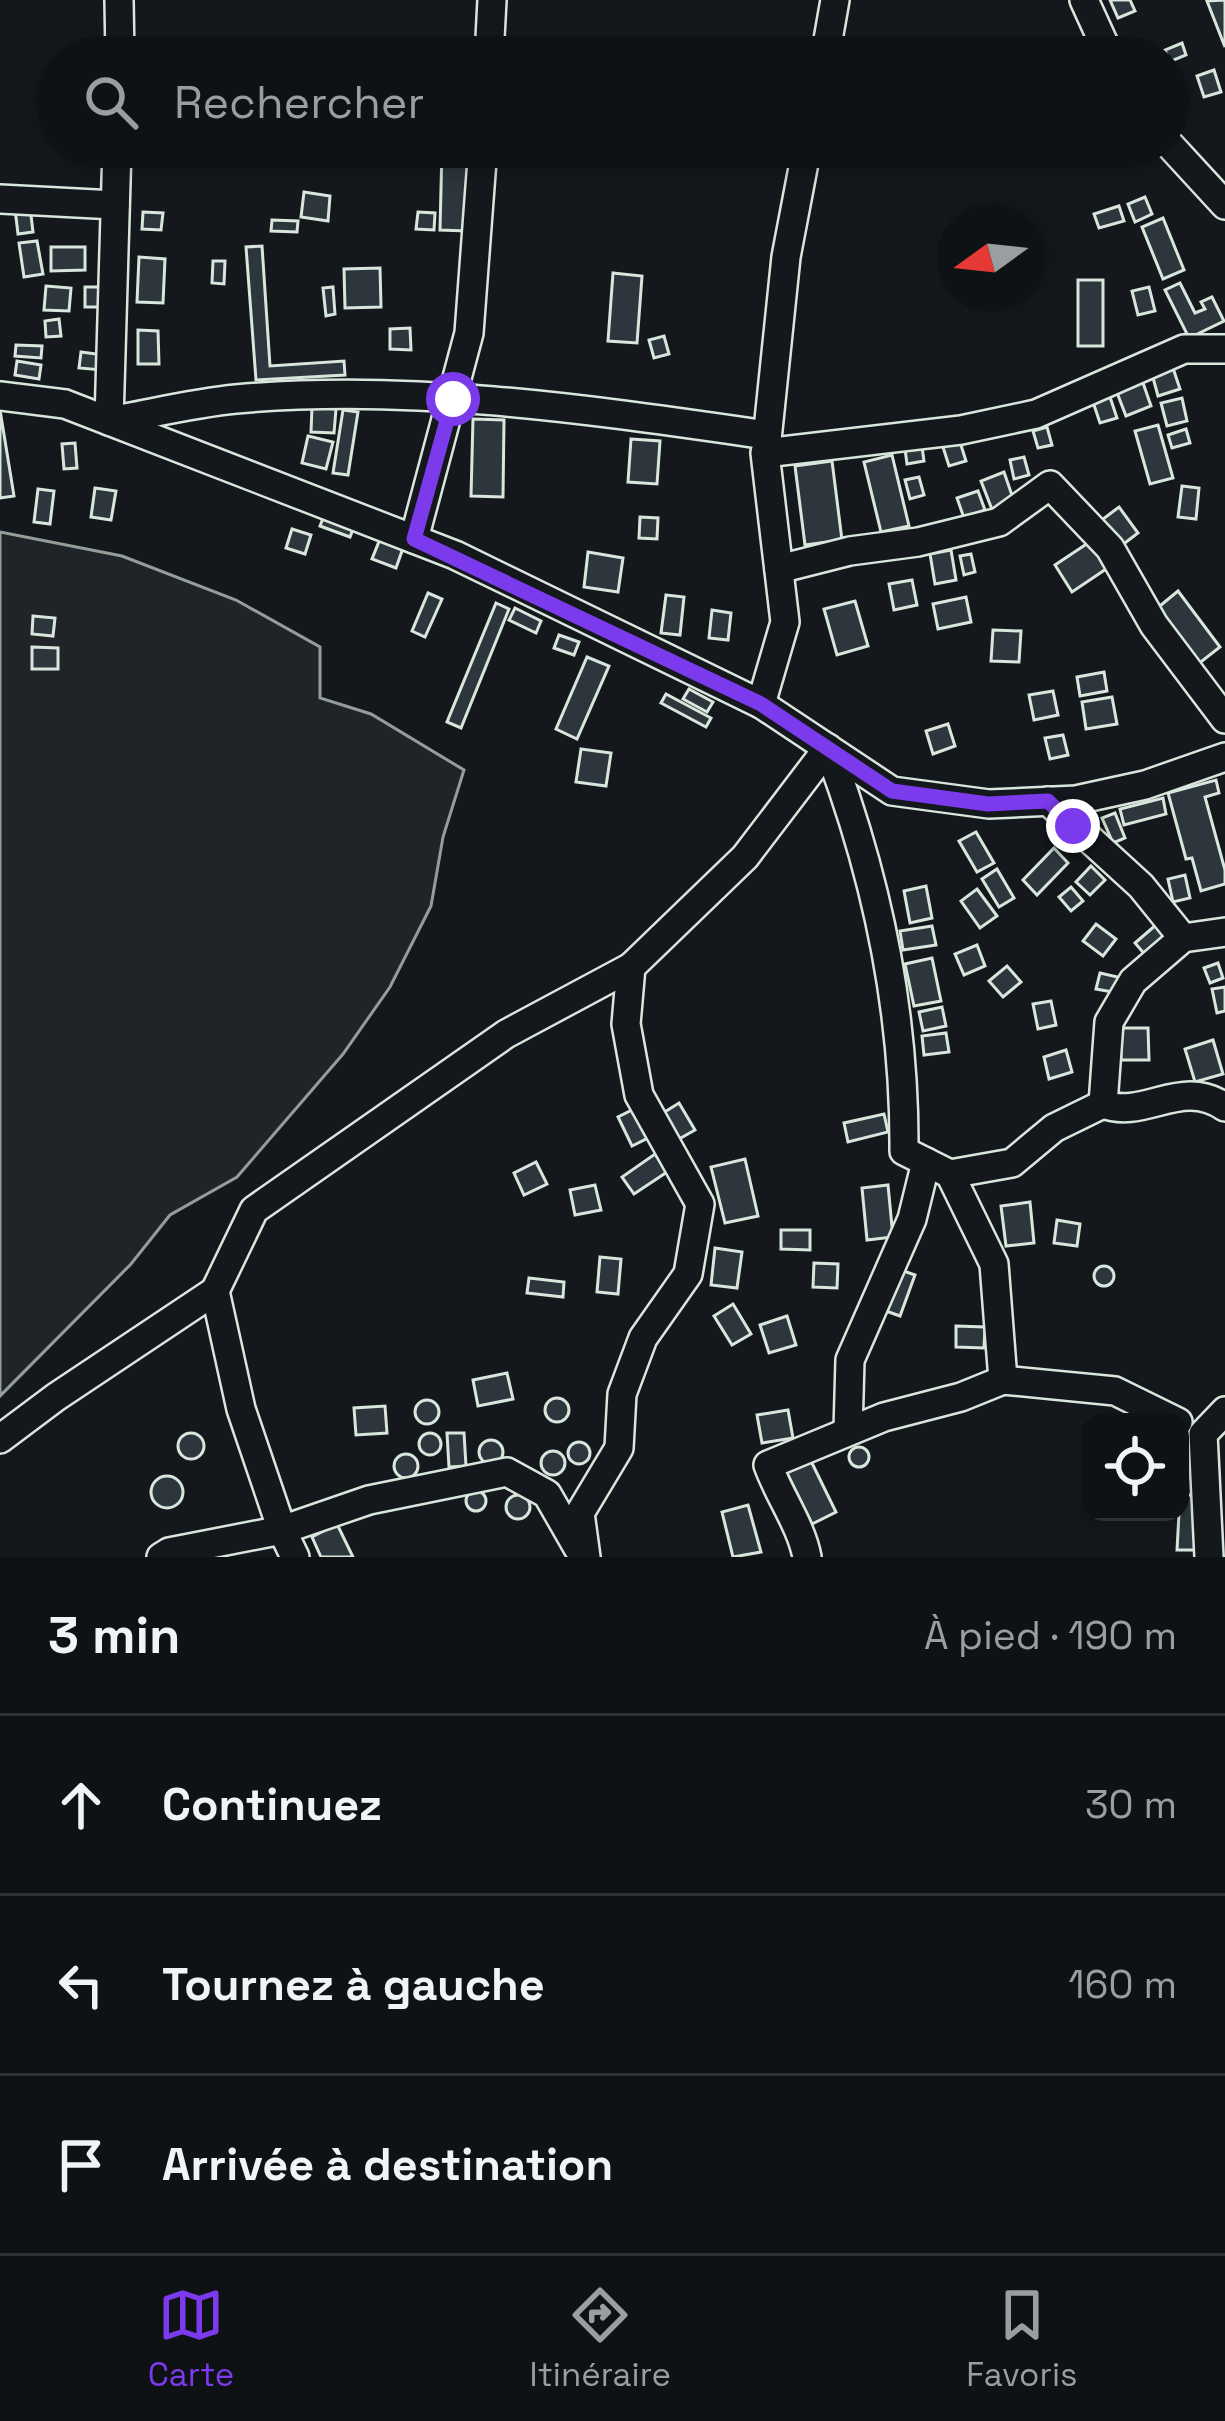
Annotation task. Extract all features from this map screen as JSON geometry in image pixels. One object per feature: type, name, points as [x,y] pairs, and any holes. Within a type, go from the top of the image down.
[{"type":"street","points":[[119,0],[120,36]]},
{"type":"street","points":[[490,36],[492,0]]},
{"type":"street","points":[[829,36],[835,0]]},
{"type":"street","points":[[1084,0],[1100,36]]},
{"type":"street","points":[[1189,166],[1225,205]]},
{"type":"street","points":[[109,422],[116,168]]},
{"type":"street","points":[[414,539],[470,333],[482,168]]},
{"type":"street","points":[[761,704],[785,622],[766,444],[786,257],[803,168]]},
{"type":"street","points":[[0,199],[115,205]]},
{"type":"street","points":[[109,422],[233,399],[355,394],[500,400],[766,444],[961,430],[1036,414],[1184,349],[1225,349]]},
{"type":"street","points":[[0,396],[65,404],[414,539],[761,704],[892,791],[988,804],[1076,800],[1145,784],[1225,757]]},
{"type":"street","points":[[779,568],[999,522],[1050,485],[1110,548],[1154,625],[1225,719]]},
{"type":"street","points":[[0,1439],[215,1292],[254,1210],[506,1034],[631,967],[745,857],[828,748]]},
{"type":"street","points":[[828,748],[860,831],[878,908],[904,1086],[904,1151],[938,1168],[1012,1162],[1054,1128],[1103,1104],[1118,1110],[1191,1093],[1225,1107]]},
{"type":"street","points":[[1048,801],[1141,886],[1183,938]]},
{"type":"street","points":[[1103,1104],[1109,1022],[1133,981],[1183,938],[1225,932]]},
{"type":"street","points":[[585,1557],[580,1513],[619,1448],[622,1394],[643,1338],[688,1274],[700,1204],[639,1095],[626,1024],[631,967]]},
{"type":"street","points":[[938,1168],[994,1264],[1003,1380]]},
{"type":"street","points":[[848,1431],[850,1360],[938,1168]]},
{"type":"street","points":[[215,1292],[241,1408],[295,1557]]},
{"type":"street","points":[[807,1557],[768,1465],[848,1431],[1003,1380],[1115,1391],[1160,1413]]},
{"type":"street","points":[[1189,1425],[1225,1411]]},
{"type":"street","points":[[1189,1438],[1209,1557]]},
{"type":"street","points":[[160,1557],[282,1530],[369,1500],[507,1472],[547,1494],[585,1557]]},
{"type":"shaded area","points":[[0,532],[122,556],[236,600],[320,647],[320,698],[371,714],[464,770],[443,837],[431,906],[390,987],[343,1054],[237,1177],[170,1215],[131,1264],[0,1396]]},
{"type":"building","points":[[1110,0],[1130,0],[1135,11],[1118,18]]},
{"type":"building","points":[[1225,0],[1225,47],[1207,1]]},
{"type":"building","points":[[1214,70],[1221,92],[1204,97],[1197,76]]},
{"type":"building","points":[[441,168],[468,168],[466,231],[440,230]]},
{"type":"building","points":[[304,192],[330,196],[328,221],[301,217]]},
{"type":"building","points":[[1145,197],[1152,214],[1135,222],[1128,204]]},
{"type":"building","points":[[1119,206],[1124,221],[1099,228],[1094,214]]},
{"type":"building","points":[[30,207],[33,232],[18,234],[15,209]]},
{"type":"building","points":[[143,212],[163,213],[161,230],[142,229]]},
{"type":"building","points":[[418,212],[435,213],[434,230],[416,229]]},
{"type":"building","points":[[1163,218],[1184,270],[1163,279],[1142,227]]},
{"type":"building","points":[[272,220],[298,221],[297,232],[271,231]]},
{"type":"building","points":[[37,241],[43,274],[24,277],[19,243]]},
{"type":"building","points":[[262,246],[270,366],[344,361],[345,375],[256,380],[246,247]]},
{"type":"building","points":[[51,247],[85,247],[85,270],[51,271]]},
{"type":"building","points":[[139,257],[165,259],[163,303],[137,302]]},
{"type":"building","points":[[213,261],[225,261],[224,284],[212,283]]},
{"type":"building","points":[[380,268],[381,307],[345,308],[344,269]]},
{"type":"building","points":[[613,273],[642,276],[637,343],[608,341]]},
{"type":"building","points":[[1078,280],[1103,280],[1103,346],[1078,346]]},
{"type":"building","points":[[1180,283],[1195,313],[1205,309],[1201,302],[1212,297],[1224,321],[1189,338],[1165,290]]},
{"type":"building","points":[[46,286],[71,288],[69,311],[44,310]]},
{"type":"building","points":[[85,287],[107,287],[107,307],[85,307]]},
{"type":"building","points":[[333,287],[335,314],[326,316],[323,288]]},
{"type":"building","points":[[1149,287],[1155,311],[1138,315],[1132,291]]},
{"type":"building","points":[[59,319],[61,336],[46,337],[45,321]]},
{"type":"building","points":[[410,328],[411,350],[390,349],[390,329]]},
{"type":"building","points":[[138,330],[158,331],[159,364],[138,364]]},
{"type":"building","points":[[664,336],[669,354],[654,358],[649,340]]},
{"type":"building","points":[[16,345],[42,346],[41,358],[15,356]]},
{"type":"building","points":[[81,352],[104,355],[102,370],[79,368]]},
{"type":"building","points":[[17,361],[41,365],[39,379],[15,375]]},
{"type":"building","points":[[1173,368],[1180,389],[1158,396],[1152,374]]},
{"type":"building","points":[[1142,380],[1151,406],[1126,416],[1116,390]]},
{"type":"building","points":[[1109,394],[1117,418],[1100,423],[1092,399]]},
{"type":"building","points":[[1182,398],[1187,421],[1167,426],[1161,403]]},
{"type":"building","points":[[312,407],[336,409],[334,433],[311,432]]},
{"type":"building","points":[[0,410],[14,496],[0,498]]},
{"type":"building","points":[[343,410],[358,412],[348,475],[333,473]]},
{"type":"building","points":[[473,419],[504,420],[503,497],[471,496]]},
{"type":"building","points":[[1158,425],[1173,478],[1150,484],[1135,431]]},
{"type":"building","points":[[1047,427],[1052,445],[1038,448],[1033,431]]},
{"type":"building","points":[[1186,429],[1190,443],[1172,448],[1168,435]]},
{"type":"building","points":[[308,436],[333,442],[326,469],[302,463]]},
{"type":"building","points":[[631,439],[660,441],[657,484],[628,482]]},
{"type":"building","points":[[960,442],[966,461],[949,466],[943,447]]},
{"type":"building","points":[[75,443],[77,468],[64,469],[62,444]]},
{"type":"building","points":[[922,447],[924,461],[907,464],[905,449]]},
{"type":"building","points":[[892,455],[909,526],[881,532],[864,462]]},
{"type":"building","points":[[1024,457],[1029,475],[1014,479],[1010,460]]},
{"type":"building","points":[[832,461],[842,540],[805,545],[795,466]]},
{"type":"building","points":[[1004,472],[1015,504],[993,512],[981,481]]},
{"type":"building","points":[[919,477],[924,495],[910,499],[905,480]]},
{"type":"building","points":[[1182,486],[1199,488],[1196,519],[1178,517]]},
{"type":"building","points":[[95,488],[116,491],[111,520],[91,517]]},
{"type":"building","points":[[38,489],[54,491],[50,524],[34,522]]},
{"type":"building","points":[[978,491],[985,510],[964,518],[957,498]]},
{"type":"building","points":[[1119,507],[1138,533],[1117,549],[1099,522]]},
{"type":"building","points":[[325,513],[355,524],[350,537],[320,526]]},
{"type":"building","points":[[640,517],[658,518],[657,539],[639,538]]},
{"type":"building","points":[[292,529],[311,535],[305,554],[286,548]]},
{"type":"building","points":[[380,539],[403,548],[396,568],[372,559]]},
{"type":"building","points":[[1094,539],[1112,565],[1072,592],[1055,565]]},
{"type":"building","points":[[951,550],[956,580],[935,584],[930,554]]},
{"type":"building","points":[[588,552],[623,558],[618,592],[584,587]]},
{"type":"building","points":[[971,554],[975,572],[964,575],[960,556]]},
{"type":"building","points":[[912,580],[917,605],[894,610],[889,584]]},
{"type":"building","points":[[1178,591],[1220,647],[1197,665],[1155,610]]},
{"type":"building","points":[[428,593],[442,599],[425,637],[412,631]]},
{"type":"building","points":[[666,595],[684,597],[680,635],[661,633]]},
{"type":"building","points":[[966,597],[971,622],[938,629],[933,604]]},
{"type":"building","points":[[855,601],[868,646],[837,655],[824,609]]},
{"type":"building","points":[[496,603],[509,609],[461,728],[447,722]]},
{"type":"building","points":[[515,608],[541,621],[536,633],[509,620]]},
{"type":"building","points":[[712,610],[731,613],[728,640],[709,638]]},
{"type":"building","points":[[33,616],[55,618],[53,636],[32,634]]},
{"type":"building","points":[[993,630],[1021,631],[1019,662],[991,661]]},
{"type":"building","points":[[559,635],[579,642],[574,655],[554,648]]},
{"type":"building","points":[[32,647],[58,648],[58,669],[32,669]]},
{"type":"building","points":[[587,657],[609,666],[577,739],[556,729]]},
{"type":"building","points":[[1104,672],[1107,691],[1080,696],[1077,677]]},
{"type":"building","points":[[689,689],[713,702],[707,712],[683,699]]},
{"type":"building","points":[[1053,691],[1058,715],[1034,720],[1029,695]]},
{"type":"building","points":[[666,694],[711,718],[706,727],[661,703]]},
{"type":"building","points":[[1112,697],[1117,724],[1086,729],[1082,702]]},
{"type":"building","points":[[948,724],[955,746],[933,754],[926,731]]},
{"type":"building","points":[[1063,735],[1068,755],[1050,759],[1045,738]]},
{"type":"building","points":[[581,749],[611,753],[606,786],[576,782]]},
{"type":"building","points":[[1216,780],[1219,793],[1205,797],[1225,884],[1201,891],[1192,858],[1186,859],[1168,793]]},
{"type":"building","points":[[1163,798],[1166,814],[1124,825],[1120,809]]},
{"type":"building","points":[[1115,813],[1125,838],[1113,843],[1102,818]]},
{"type":"building","points":[[976,832],[994,863],[977,872],[959,841]]},
{"type":"building","points":[[1054,848],[1068,863],[1037,895],[1023,880]]},
{"type":"building","points":[[1091,866],[1105,880],[1090,895],[1076,882]]},
{"type":"building","points":[[997,869],[1014,898],[999,907],[982,879]]},
{"type":"building","points":[[1185,875],[1190,898],[1173,902],[1168,879]]},
{"type":"building","points":[[926,886],[932,918],[910,923],[904,891]]},
{"type":"building","points":[[1071,887],[1083,901],[1071,911],[1059,897]]},
{"type":"building","points":[[977,889],[997,916],[980,928],[961,901]]},
{"type":"building","points":[[1096,924],[1116,939],[1103,956],[1083,941]]},
{"type":"building","points":[[1157,924],[1168,939],[1147,957],[1135,943]]},
{"type":"building","points":[[932,926],[936,945],[903,950],[900,931]]},
{"type":"building","points":[[977,945],[985,966],[964,975],[955,954]]},
{"type":"building","points":[[932,958],[941,1001],[914,1006],[905,964]]},
{"type":"building","points":[[1218,963],[1223,978],[1210,983],[1204,968]]},
{"type":"building","points":[[1007,966],[1021,982],[1003,997],[989,981]]},
{"type":"building","points":[[1100,973],[1122,978],[1118,993],[1096,989]]},
{"type":"building","points":[[1225,987],[1225,1011],[1217,1013],[1212,989]]},
{"type":"building","points":[[1051,1001],[1056,1025],[1038,1029],[1033,1004]]},
{"type":"building","points":[[942,1007],[946,1026],[923,1031],[919,1012]]},
{"type":"building","points":[[1120,1028],[1148,1028],[1149,1060],[1121,1060]]},
{"type":"building","points":[[946,1033],[949,1052],[924,1055],[922,1036]]},
{"type":"building","points":[[1213,1040],[1223,1074],[1195,1082],[1185,1049]]},
{"type":"building","points":[[1066,1050],[1072,1072],[1049,1079],[1044,1057]]},
{"type":"building","points":[[679,1103],[695,1130],[679,1139],[663,1113]]},
{"type":"building","points":[[634,1109],[648,1138],[632,1146],[618,1117]]},
{"type":"building","points":[[884,1114],[888,1132],[848,1142],[844,1123]]},
{"type":"building","points":[[655,1154],[667,1172],[634,1194],[622,1177]]},
{"type":"building","points":[[745,1159],[758,1216],[725,1223],[711,1167]]},
{"type":"building","points":[[536,1162],[547,1184],[524,1195],[514,1173]]},
{"type":"building","points":[[595,1185],[601,1210],[575,1215],[570,1190]]},
{"type":"building","points":[[888,1185],[893,1237],[867,1240],[862,1188]]},
{"type":"building","points":[[1030,1202],[1034,1243],[1006,1246],[1001,1206]]},
{"type":"building","points":[[1057,1220],[1080,1224],[1077,1246],[1054,1243]]},
{"type":"building","points":[[781,1230],[810,1230],[810,1250],[781,1249]]},
{"type":"building","points":[[715,1248],[742,1252],[737,1288],[711,1285]]},
{"type":"building","points":[[600,1257],[621,1259],[618,1294],[597,1292]]},
{"type":"building","points":[[814,1263],[838,1264],[837,1288],[813,1287]]},
{"type":"building","points":[[1104,1266],[1114,1276],[1104,1286],[1094,1276]]},
{"type":"building","points":[[901,1270],[915,1275],[900,1316],[886,1311]]},
{"type":"building","points":[[529,1278],[564,1282],[563,1297],[527,1293]]},
{"type":"building","points":[[733,1304],[751,1334],[732,1345],[714,1316]]},
{"type":"building","points":[[787,1316],[796,1345],[769,1353],[760,1325]]},
{"type":"building","points":[[956,1326],[985,1327],[984,1348],[956,1347]]},
{"type":"building","points":[[507,1373],[513,1399],[478,1406],[473,1380]]},
{"type":"building","points":[[557,1398],[569,1410],[557,1422],[545,1410]]},
{"type":"building","points":[[427,1400],[439,1412],[427,1424],[415,1412]]},
{"type":"building","points":[[385,1406],[387,1433],[356,1435],[354,1408]]},
{"type":"building","points":[[788,1410],[793,1438],[762,1443],[757,1415]]},
{"type":"building","points":[[191,1433],[204,1446],[191,1459],[178,1446]]},
{"type":"building","points":[[430,1433],[441,1444],[430,1455],[419,1444]]},
{"type":"building","points":[[447,1433],[464,1433],[466,1466],[449,1467]]},
{"type":"building","points":[[491,1440],[503,1452],[491,1464],[479,1452]]},
{"type":"building","points":[[579,1442],[590,1453],[579,1464],[568,1453]]},
{"type":"building","points":[[859,1447],[869,1457],[859,1467],[849,1457]]},
{"type":"building","points":[[553,1451],[565,1463],[553,1475],[541,1463]]},
{"type":"building","points":[[406,1454],[418,1466],[406,1478],[394,1466]]},
{"type":"building","points":[[810,1459],[836,1512],[812,1524],[786,1471]]},
{"type":"building","points":[[167,1476],[178,1481],[183,1492],[178,1503],[167,1508],[156,1503],[151,1492],[156,1481]]},
{"type":"building","points":[[476,1491],[486,1501],[476,1511],[466,1501]]},
{"type":"building","points":[[518,1495],[527,1498],[527,1516],[518,1519],[509,1516],[506,1507],[509,1498]]},
{"type":"building","points":[[1189,1495],[1196,1495],[1196,1550],[1177,1550],[1179,1521],[1189,1521]]},
{"type":"building","points":[[748,1505],[761,1552],[733,1557],[722,1512]]},
{"type":"building","points":[[337,1524],[353,1557],[321,1557],[312,1537]]},
{"type":"route","points":[[453,399],[414,539],[761,704],[892,791],[988,804],[1048,801],[1073,826]]}]
